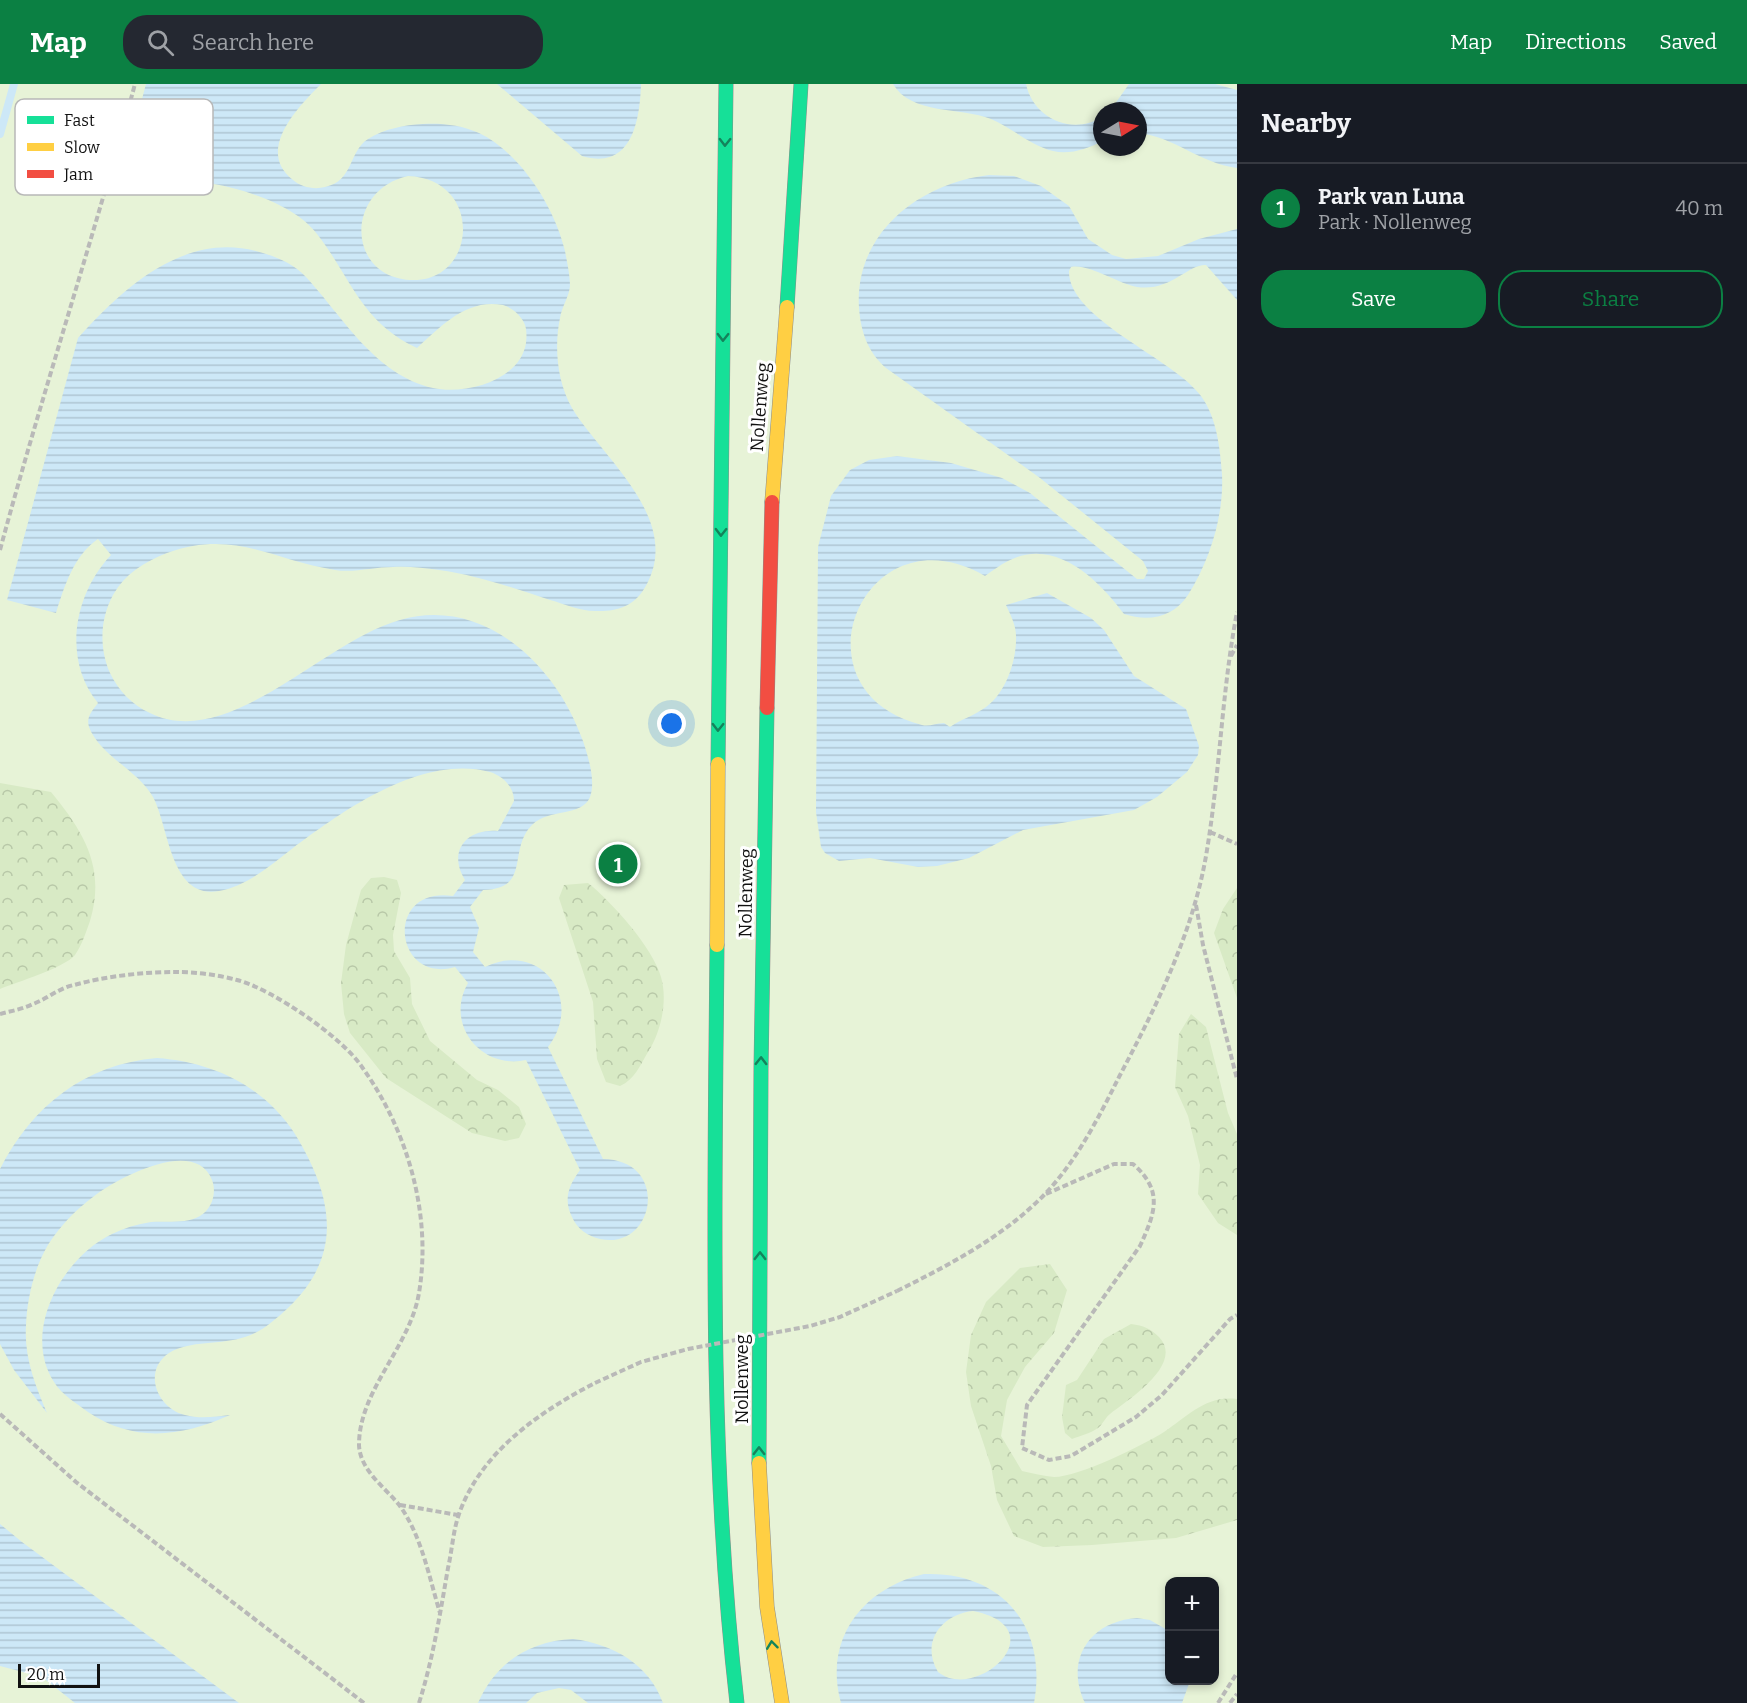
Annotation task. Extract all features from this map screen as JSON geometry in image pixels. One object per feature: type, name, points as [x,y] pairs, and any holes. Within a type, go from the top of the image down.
[{"type":"main road","name":"Nollenweg","points":[[726,84],[717,815],[716,1312],[721,1535],[724,1589],[737,1703]]},
{"type":"main road","name":"Nollenweg","points":[[782,1703],[767,1607],[759,1465],[761,1069],[770,527],[798,159],[801,84]]},
{"type":"path","points":[[131,99],[135,84]]},
{"type":"path","points":[[0,550],[37,412],[105,195]]},
{"type":"path","points":[[419,1703],[435,1646],[458,1515],[476,1480],[500,1450],[560,1402],[640,1362],[697,1347],[810,1326],[840,1317],[897,1291],[990,1239],[1044,1195],[1085,1138],[1124,1068],[1174,964],[1196,903],[1221,753],[1229,659],[1237,612]]},
{"type":"path","points":[[1229,659],[1237,645]]},
{"type":"path","points":[[1209,832],[1237,844]]},
{"type":"path","points":[[1196,903],[1203,945],[1237,1079]]},
{"type":"path","points":[[0,1014],[33,1005],[72,985],[120,976],[178,972],[238,980],[280,1000],[322,1028],[362,1065],[406,1149],[419,1204],[422,1253],[419,1295],[402,1342],[364,1414],[359,1447],[370,1475],[399,1505],[415,1531],[440,1613]]},
{"type":"path","points":[[1044,1195],[1114,1164],[1133,1164],[1146,1176],[1154,1196],[1153,1217],[1140,1246],[1027,1405],[1023,1448],[1049,1460],[1071,1456],[1136,1417],[1162,1395],[1230,1319],[1237,1315]]},
{"type":"path","points":[[0,1414],[76,1482],[364,1703]]},
{"type":"path","points":[[399,1505],[458,1515]]},
{"type":"path","points":[[1218,1703],[1237,1673]]},
{"type":"path","points":[[1230,1703],[1237,1694]]},
{"type":"green space","points":[[0,84],[1237,84],[1237,1703],[0,1703]]},
{"type":"green space","points":[[0,783],[51,792],[82,836],[89,852],[95,884],[90,921],[75,955],[51,970],[0,989]]},
{"type":"green space","points":[[384,877],[397,880],[401,893],[393,935],[394,951],[410,978],[412,1004],[430,1041],[477,1080],[498,1090],[519,1107],[526,1124],[519,1138],[505,1141],[472,1133],[386,1078],[350,1033],[344,1014],[341,983],[346,945],[361,890],[371,878]]},
{"type":"green space","points":[[588,883],[620,913],[641,940],[657,965],[663,986],[662,1016],[653,1044],[636,1072],[620,1086],[606,1082],[597,1059],[593,1002],[559,898],[564,885]]},
{"type":"green space","points":[[1237,888],[1237,998],[1214,933],[1223,909]]},
{"type":"green space","points":[[1191,1014],[1206,1027],[1228,1113],[1237,1134],[1237,1235],[1218,1223],[1198,1194],[1200,1165],[1188,1116],[1175,1087],[1179,1034]]},
{"type":"green space","points":[[1050,1264],[1067,1290],[1054,1333],[1025,1367],[1007,1400],[1001,1436],[1022,1471],[1054,1477],[1079,1472],[1141,1445],[1207,1403],[1237,1399],[1237,1520],[1176,1538],[1092,1545],[1043,1547],[1014,1536],[997,1500],[991,1466],[971,1406],[966,1372],[971,1335],[986,1302],[1020,1268]]},
{"type":"green space","points":[[1131,1324],[1153,1331],[1159,1337],[1165,1347],[1165,1358],[1160,1370],[1140,1391],[1108,1416],[1098,1428],[1072,1439],[1065,1433],[1062,1417],[1066,1385],[1077,1380],[1104,1339]]},
{"type":"water","points":[[146,84],[321,84],[292,117],[279,143],[278,156],[282,168],[293,180],[308,187],[325,187],[334,184],[346,173],[357,151],[368,139],[394,128],[437,124],[465,128],[479,133],[509,154],[522,168],[544,200],[560,234],[570,282],[560,318],[557,341],[558,364],[563,387],[572,408],[585,427],[635,492],[648,515],[655,539],[654,564],[644,589],[635,600],[616,609],[589,611],[495,582],[453,572],[404,567],[335,570],[252,549],[213,544],[191,546],[167,553],[151,560],[129,575],[113,595],[102,634],[106,663],[117,685],[126,696],[137,706],[150,713],[180,721],[212,718],[244,706],[370,632],[400,620],[428,615],[456,617],[496,632],[522,650],[544,672],[570,711],[577,726],[589,761],[592,791],[586,803],[580,807],[547,816],[532,825],[525,835],[513,876],[508,883],[498,888],[483,890],[470,907],[479,928],[473,952],[485,967],[505,961],[523,961],[539,968],[551,979],[559,993],[562,1010],[558,1029],[548,1047],[603,1159],[625,1163],[639,1174],[646,1188],[648,1204],[643,1219],[633,1232],[619,1239],[600,1239],[591,1236],[574,1221],[569,1210],[568,1192],[580,1170],[526,1060],[510,1061],[495,1058],[482,1051],[472,1041],[464,1028],[461,1014],[462,999],[468,983],[455,967],[435,969],[419,962],[409,950],[405,934],[407,919],[415,905],[430,897],[453,896],[465,880],[458,860],[459,851],[469,838],[477,833],[498,831],[514,801],[514,796],[507,783],[490,772],[464,769],[438,771],[411,778],[385,789],[336,818],[249,880],[219,891],[203,891],[190,884],[181,873],[153,797],[138,779],[110,755],[94,737],[89,727],[89,717],[98,703],[87,686],[80,667],[77,627],[88,588],[111,555],[98,539],[82,554],[71,572],[56,613],[7,600],[78,338],[116,299],[137,282],[183,256],[209,249],[235,248],[280,259],[306,277],[377,358],[412,381],[433,388],[460,389],[489,382],[502,376],[522,356],[526,343],[523,321],[511,308],[490,304],[466,310],[455,316],[417,348],[383,326],[370,312],[317,234],[304,221],[269,200],[213,184],[213,99],[142,99]],"holes":[[[408,176],[433,181],[450,194],[460,211],[463,231],[459,250],[449,266],[432,277],[410,280],[389,275],[374,264],[365,249],[361,232],[364,214],[373,198],[387,184]]]},
{"type":"water","points":[[497,84],[641,84],[635,127],[630,139],[612,156],[599,159],[582,156]]},
{"type":"water","points":[[893,84],[1026,84],[1037,106],[1055,120],[1078,125],[1093,121],[1093,145],[1065,152],[1053,151],[1037,145],[991,119],[924,106],[901,94]]},
{"type":"water","points":[[1129,84],[1215,84],[1237,90],[1237,168],[1210,161],[1163,139],[1147,134],[1147,102],[1116,102]]},
{"type":"water","points":[[989,175],[1014,176],[1041,186],[1069,206],[1088,239],[1112,255],[1126,259],[1158,256],[1199,239],[1237,229],[1237,300],[1206,265],[1192,269],[1159,286],[1149,287],[1130,285],[1086,268],[1071,267],[1069,271],[1073,289],[1086,306],[1103,322],[1188,382],[1201,396],[1211,414],[1220,454],[1222,490],[1218,522],[1203,567],[1188,595],[1175,609],[1151,618],[1124,614],[1102,588],[1074,565],[1042,554],[1025,555],[1008,561],[985,576],[942,561],[905,565],[876,583],[858,612],[851,644],[858,678],[881,706],[922,725],[944,723],[950,727],[986,707],[1005,685],[1016,645],[1014,624],[1006,605],[1047,593],[1091,618],[1104,630],[1134,676],[1186,709],[1199,746],[1198,755],[1187,772],[1157,797],[1134,810],[1023,830],[969,858],[937,866],[918,867],[870,858],[839,861],[825,853],[821,847],[816,812],[818,547],[831,496],[850,470],[869,460],[897,456],[951,463],[1002,478],[1030,493],[1137,579],[1144,579],[1148,571],[1143,561],[1040,478],[886,368],[874,355],[866,341],[859,308],[860,281],[868,257],[880,235],[896,216],[916,201],[963,180]]},
{"type":"water","points":[[157,1058],[178,1060],[217,1071],[252,1090],[268,1102],[295,1134],[308,1157],[318,1179],[327,1223],[325,1245],[319,1266],[307,1287],[279,1316],[263,1328],[245,1337],[177,1349],[169,1353],[156,1369],[156,1388],[167,1405],[175,1411],[196,1417],[230,1415],[194,1428],[158,1433],[123,1429],[105,1422],[61,1391],[45,1362],[42,1341],[45,1319],[52,1298],[63,1277],[94,1245],[131,1226],[151,1222],[189,1220],[204,1213],[210,1205],[214,1190],[212,1180],[203,1167],[189,1162],[173,1161],[136,1172],[93,1197],[77,1210],[54,1236],[37,1267],[27,1315],[26,1337],[31,1371],[47,1413],[14,1370],[0,1344],[0,1169],[28,1126],[64,1092],[84,1079],[107,1069]]},
{"type":"water","points":[[0,1524],[239,1703],[75,1703],[42,1677],[0,1666]]},
{"type":"water","points":[[924,1574],[952,1576],[976,1582],[997,1593],[1014,1609],[1026,1628],[1034,1650],[1036,1676],[1034,1703],[841,1703],[837,1680],[838,1658],[843,1638],[853,1620],[866,1604],[883,1591],[902,1581]],"holes":[[[973,1611],[997,1620],[1009,1632],[1010,1646],[1002,1660],[989,1671],[972,1678],[954,1679],[938,1672],[933,1661],[933,1640],[937,1631],[944,1624],[962,1613]]]},
{"type":"water","points":[[1137,1618],[1150,1620],[1165,1629],[1165,1685],[1189,1685],[1182,1703],[1085,1703],[1079,1687],[1080,1658],[1094,1635],[1120,1621]]},
{"type":"water","points":[[573,1639],[602,1646],[628,1658],[649,1677],[663,1703],[588,1703],[571,1690],[559,1688],[537,1693],[526,1703],[478,1703],[494,1676],[516,1656],[543,1644]]},
{"type":"waterway","points":[[0,134],[14,84]]},
{"type":"traffic: fast","points":[[718,764],[726,84]]},
{"type":"traffic: fast","points":[[787,307],[801,84]]},
{"type":"traffic: fast","points":[[759,1463],[761,1069],[767,708]]},
{"type":"traffic: fast","points":[[717,945],[715,1230],[717,1419],[721,1514],[737,1703]]},
{"type":"traffic: slow","points":[[772,502],[787,307]]},
{"type":"traffic: slow","points":[[717,945],[718,764]]},
{"type":"traffic: slow","points":[[759,1463],[767,1607],[782,1703]]},
{"type":"traffic: jam","points":[[767,708],[772,502]]},
{"type":"place","name":"Park van Luna","points":[[618,864]]}]
